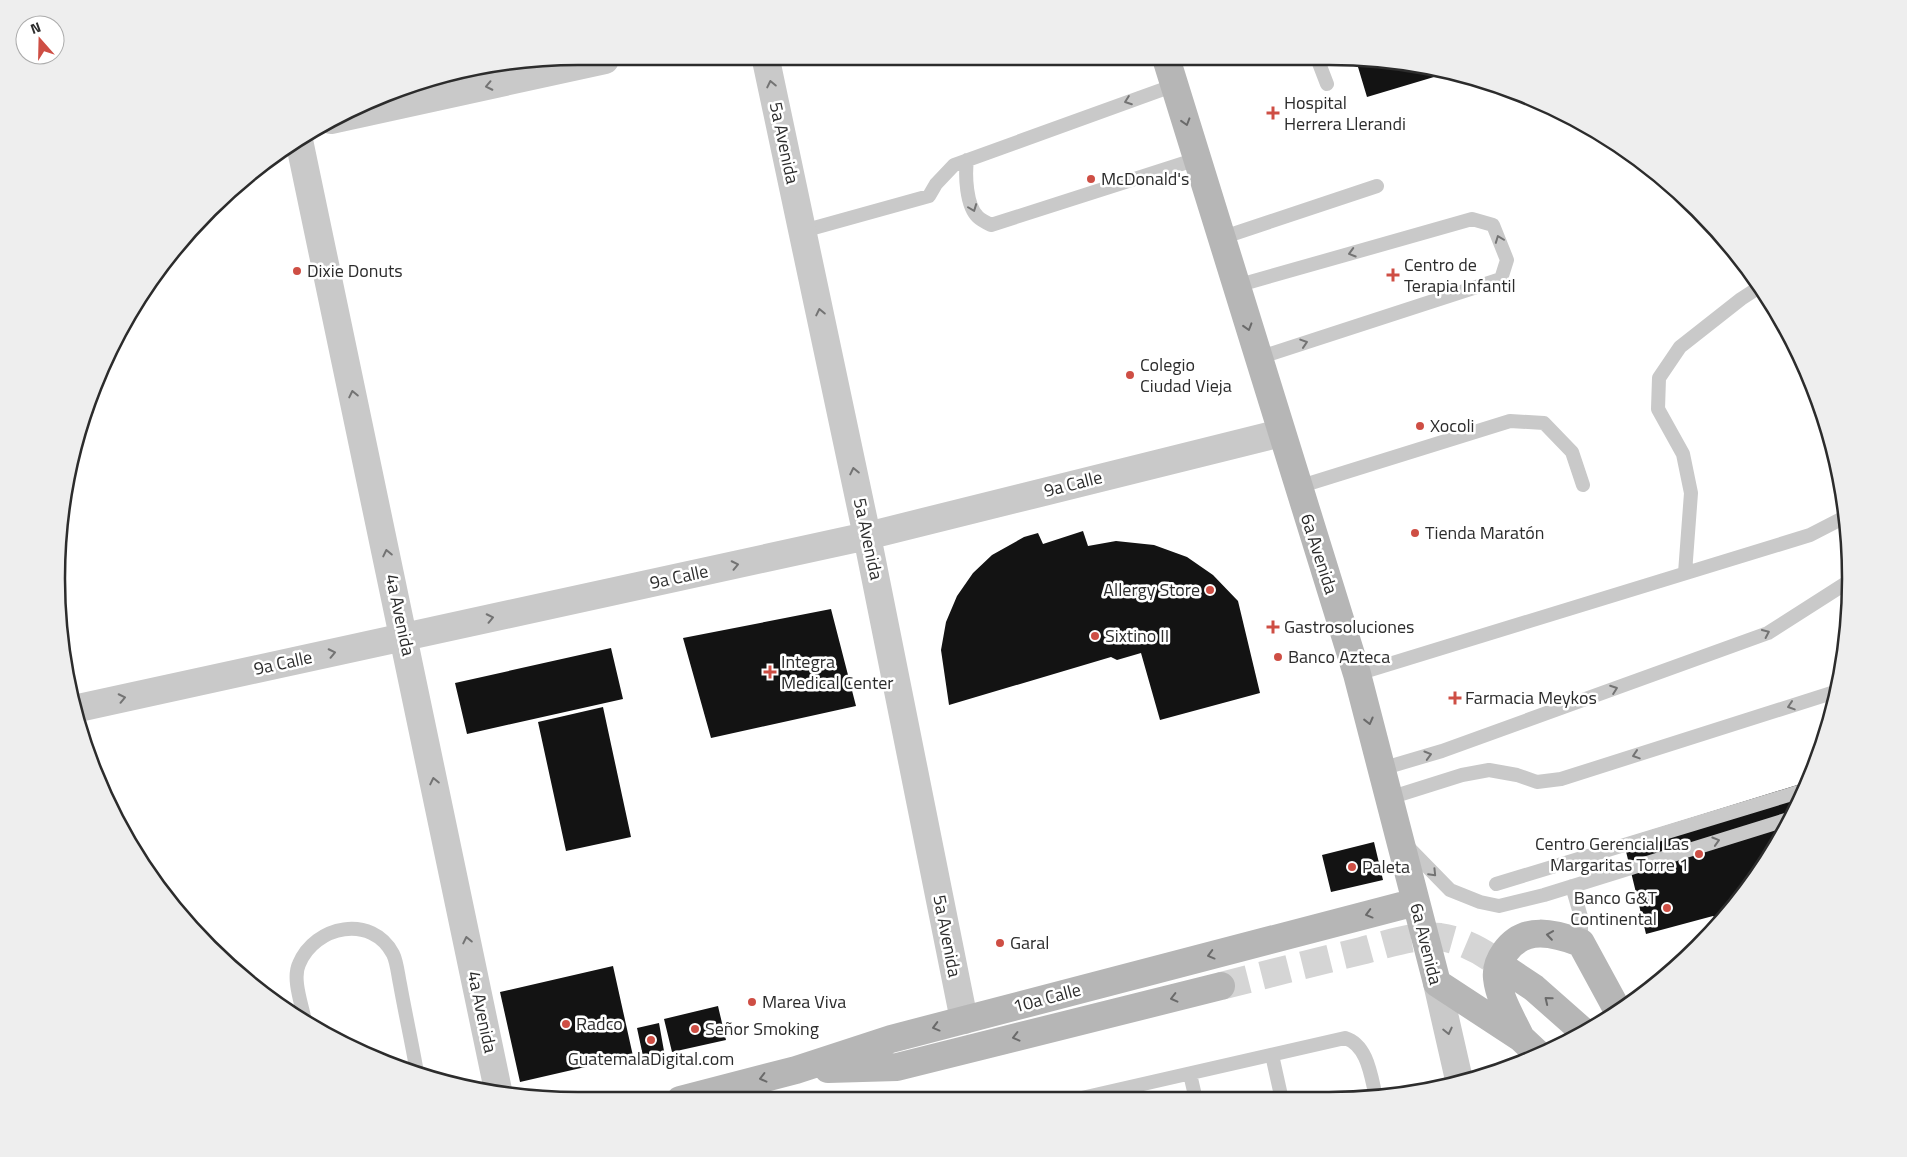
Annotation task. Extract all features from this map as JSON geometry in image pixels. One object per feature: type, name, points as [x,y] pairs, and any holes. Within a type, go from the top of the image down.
[{"type":"main road","name":"6a Avenida","points":[[1168,65],[1357,674],[1437,983]]},
{"type":"main road","name":"10a Calle","points":[[711,1092],[796,1070],[891,1039],[1416,902]]},
{"type":"main road","points":[[1529,1045],[1498,984],[1497,969],[1503,955],[1518,939],[1534,933],[1552,934],[1581,943],[1615,1005]]},
{"type":"main road","points":[[1507,970],[1534,988],[1578,1027]]},
{"type":"main road","points":[[1437,983],[1529,1045]]},
{"type":"main road","points":[[796,1070],[897,1067],[1221,986]]},
{"type":"street","name":"5a Avenida","points":[[767,65],[867,536],[964,1020]]},
{"type":"street","points":[[369,110],[523,69],[552,66]]},
{"type":"street","name":"4a Avenida","points":[[301,147],[405,637],[497,1085]]},
{"type":"street","name":"9a Calle","points":[[81,707],[867,536],[1281,433]]},
{"type":"street","name":"6a Avenida","points":[[1437,983],[1458,1076]]},
{"type":"lane","points":[[1320,65],[1327,84]]},
{"type":"lane","points":[[803,231],[929,196],[936,184],[954,165],[1175,85]]},
{"type":"lane","points":[[967,160],[965,177],[968,195],[977,216],[992,225],[1197,159]]},
{"type":"lane","points":[[1221,238],[1377,186]]},
{"type":"lane","points":[[1236,286],[1472,219],[1494,224],[1507,260],[1501,279],[1258,358]]},
{"type":"lane","points":[[1685,573],[1691,493],[1683,454],[1658,409],[1658,378],[1680,347],[1754,291]]},
{"type":"lane","points":[[1298,487],[1510,421],[1544,423],[1572,452],[1583,485]]},
{"type":"lane","points":[[1357,674],[1810,535],[1839,520]]},
{"type":"lane","points":[[1381,769],[1442,751],[1768,633],[1842,586]]},
{"type":"lane","points":[[1389,798],[1462,775],[1489,770],[1517,775],[1537,782],[1561,779],[1829,694]]},
{"type":"lane","points":[[1496,884],[1795,793]]},
{"type":"lane","points":[[1399,838],[1450,890],[1480,902],[1499,906],[1522,902],[1780,822]]},
{"type":"lane","points":[[1572,886],[1581,917],[1581,943]]},
{"type":"lane","points":[[303,1011],[298,983],[298,966],[308,948],[326,934],[341,929],[367,930],[381,938],[394,955],[416,1066]]},
{"type":"lane","points":[[1124,1092],[1190,1074],[1345,1038],[1354,1041],[1361,1048],[1374,1090]]},
{"type":"lane","points":[[1272,1055],[1280,1092]]},
{"type":"lane","points":[[1190,1074],[1194,1092]]},
{"type":"building","points":[[1358,66],[1396,69],[1436,76],[1367,97]]},
{"type":"building","name":"Sixtino II","points":[[1083,531],[1088,546],[1116,541],[1154,545],[1187,557],[1213,575],[1238,601],[1260,693],[1160,720],[1141,653],[1117,660],[1111,657],[949,705],[941,650],[946,622],[957,596],[973,573],[992,555],[1024,537],[1038,533],[1043,544]]},
{"type":"building","name":"Integra Medical Center","points":[[831,609],[856,706],[711,738],[683,638]]},
{"type":"building","points":[[611,648],[623,699],[467,734],[455,683]]},
{"type":"building","points":[[603,707],[631,837],[566,851],[538,722]]},
{"type":"building","name":"Centro Gerencial Las Margaritas Torre 1","points":[[1799,785],[1789,806],[1755,864],[1715,917],[1713,916],[1646,934],[1623,839]]},
{"type":"building","name":"Paleta","points":[[1374,842],[1383,880],[1331,892],[1322,855]]},
{"type":"building","name":"Radco","points":[[613,966],[633,1056],[520,1082],[500,992]]},
{"type":"building","name":"Señor Smoking","points":[[718,1006],[726,1040],[672,1052],[664,1019]]},
{"type":"building","name":"GuatemalaDigital.com","points":[[659,1023],[664,1051],[643,1056],[637,1028]]},
{"type":"tunnel","points":[[1221,986],[1400,941],[1430,936],[1450,939],[1467,945],[1507,970]]},
{"type":"place","name":"Hospital Herrera Llerandi","points":[[1273,113]]},
{"type":"place","name":"McDonald's","points":[[1091,179]]},
{"type":"place","name":"Dixie Donuts","points":[[297,271]]},
{"type":"place","name":"Centro de Terapia Infantil","points":[[1393,275]]},
{"type":"place","name":"Colegio Ciudad Vieja","points":[[1130,375]]},
{"type":"place","name":"Xocoli","points":[[1420,426]]},
{"type":"place","name":"Tienda Maratón","points":[[1415,533]]},
{"type":"place","name":"Allergy Store","points":[[1210,590]]},
{"type":"place","name":"Gastrosoluciones","points":[[1273,627]]},
{"type":"place","name":"Sixtino II","points":[[1095,636]]},
{"type":"place","name":"Banco Azteca","points":[[1278,657]]},
{"type":"place","name":"Integra Medical Center","points":[[770,672]]},
{"type":"place","name":"Farmacia Meykos","points":[[1455,698]]},
{"type":"place","name":"Centro Gerencial Las Margaritas Torre 1","points":[[1699,854]]},
{"type":"place","name":"Paleta","points":[[1352,867]]},
{"type":"place","name":"Banco G&T Continental","points":[[1667,908]]},
{"type":"place","name":"Garal","points":[[1000,943]]},
{"type":"place","name":"Marea Viva","points":[[752,1002]]},
{"type":"place","name":"Radco","points":[[566,1024]]},
{"type":"place","name":"Señor Smoking","points":[[695,1029]]},
{"type":"place","name":"GuatemalaDigital.com","points":[[651,1040]]}]
